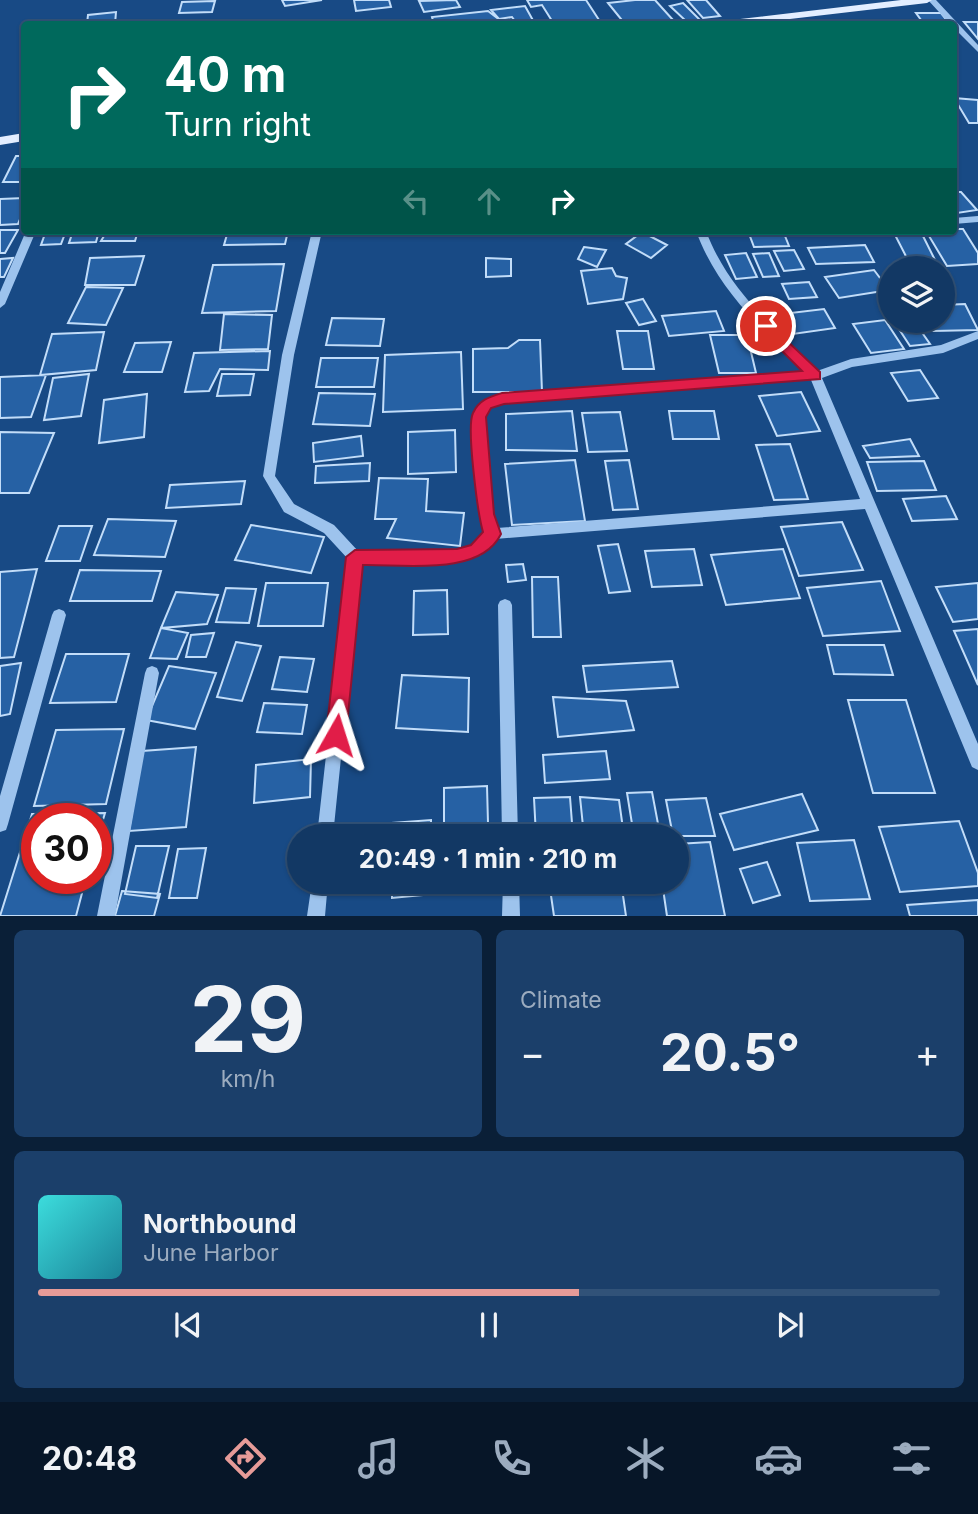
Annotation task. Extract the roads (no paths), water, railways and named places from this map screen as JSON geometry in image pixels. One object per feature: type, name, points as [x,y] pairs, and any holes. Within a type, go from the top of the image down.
[{"type":"main road","points":[[748,21],[926,0]]},
{"type":"main road","points":[[0,141],[21,138]]},
{"type":"street","points":[[932,0],[951,21]]},
{"type":"street","points":[[957,27],[978,50]]},
{"type":"street","points":[[957,221],[978,219]]},
{"type":"street","points":[[0,304],[30,235]]},
{"type":"street","points":[[316,235],[288,355],[269,476],[289,508],[329,529],[355,557],[457,556],[476,551],[492,534],[869,503]]},
{"type":"street","points":[[702,235],[709,253],[734,293],[815,376],[978,762]]},
{"type":"street","points":[[492,534],[486,514],[478,416],[486,404],[502,398],[815,376],[851,363],[943,349],[978,335]]},
{"type":"street","points":[[326,824],[355,557]]},
{"type":"street","points":[[505,605],[510,824]]},
{"type":"street","points":[[0,824],[59,615]]},
{"type":"street","points":[[106,915],[152,673]]},
{"type":"street","points":[[316,915],[319,894]]},
{"type":"street","points":[[510,894],[511,915]]}]
